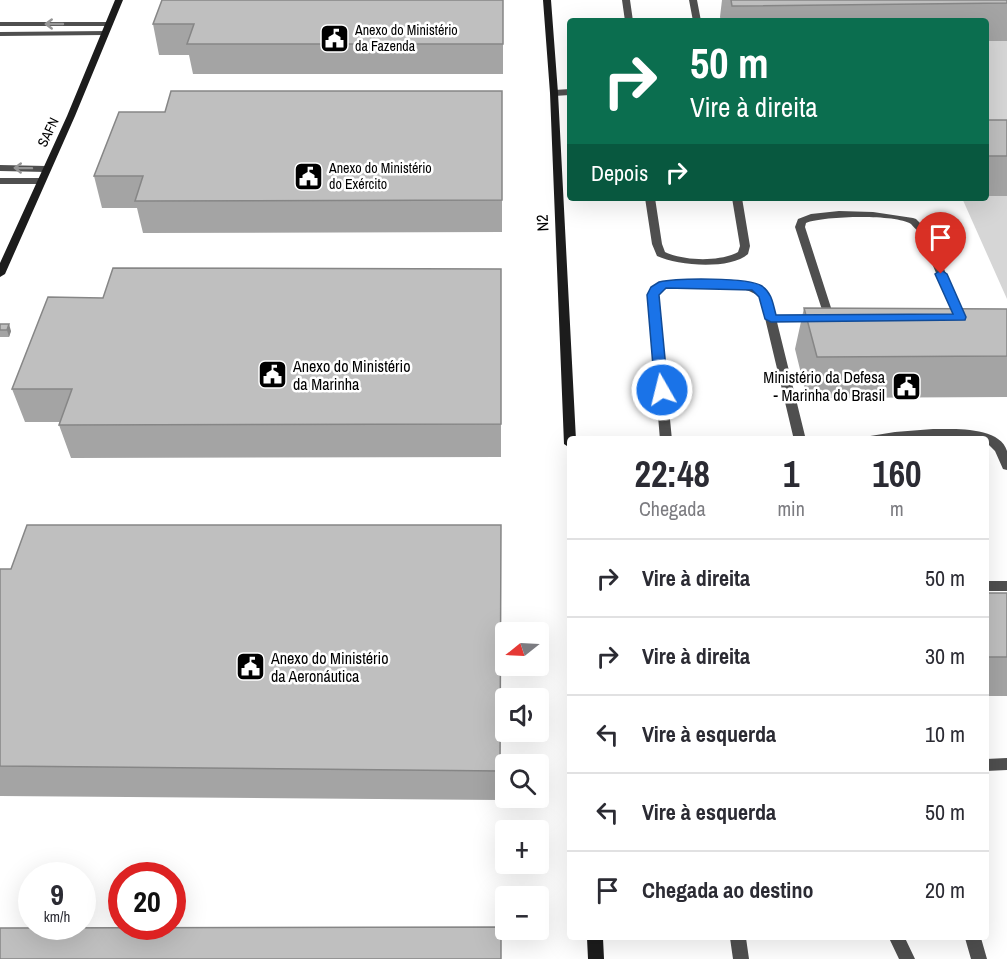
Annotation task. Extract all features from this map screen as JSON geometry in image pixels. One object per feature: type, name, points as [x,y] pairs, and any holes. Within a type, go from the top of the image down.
[{"type":"main road","name":"SAFN","points":[[0,274],[71,116],[119,0]]},
{"type":"main road","name":"N2","points":[[548,0],[570,436]]},
{"type":"main road","points":[[595,940],[596,959]]},
{"type":"lane","points":[[626,0],[629,18]]},
{"type":"lane","points":[[693,0],[696,18]]},
{"type":"lane","points":[[0,24],[109,24]]},
{"type":"lane","points":[[0,34],[105,33]]},
{"type":"lane","points":[[554,93],[567,92]]},
{"type":"lane","points":[[0,168],[46,169]]},
{"type":"lane","points":[[0,181],[40,181]]},
{"type":"lane","points":[[650,201],[657,244],[661,254],[675,260],[733,259],[743,254],[745,246],[738,201]]},
{"type":"lane","points":[[771,319],[834,317],[800,227],[801,222],[815,216],[879,217],[913,222],[922,230],[960,317]]},
{"type":"lane","points":[[666,436],[654,320],[655,290],[671,284],[744,285],[761,291],[771,319],[799,436]]},
{"type":"lane","points":[[906,436],[982,434],[984,436]]},
{"type":"lane","points":[[989,440],[1000,449],[1007,466]]},
{"type":"lane","points":[[989,586],[1007,586]]},
{"type":"lane","points":[[989,765],[1007,764]]},
{"type":"lane","points":[[738,940],[741,959]]},
{"type":"lane","points":[[898,940],[907,959]]},
{"type":"lane","points":[[974,940],[979,959]]},
{"type":"shaded area","points":[[989,41],[1007,41],[1007,127],[989,127]]},
{"type":"shaded area","points":[[989,196],[1007,196],[1007,299],[963,201],[989,201]]},
{"type":"building","points":[[162,0],[503,0],[503,44],[187,44],[194,24],[153,24]]},
{"type":"building","points":[[731,0],[1007,0],[1007,3],[732,6]]},
{"type":"building","name":"Anexo do Ministério do Exército","points":[[171,91],[502,91],[502,200],[135,201],[143,176],[94,176],[119,112],[165,112]]},
{"type":"building","points":[[989,120],[1007,120],[1007,156],[989,156]]},
{"type":"building","name":"Anexo do Ministério da Marinha","points":[[113,268],[501,269],[501,424],[59,425],[72,389],[12,389],[48,297],[103,298]]},
{"type":"building","points":[[804,308],[1007,309],[1007,356],[817,357]]},
{"type":"building","points":[[0,324],[9,324],[7,330],[0,330]]},
{"type":"building","name":"Anexo do Ministério da Aeronáutica","points":[[27,525],[501,525],[501,622],[495,622],[495,676],[500,676],[500,688],[495,688],[495,742],[500,742],[500,754],[495,754],[495,771],[0,766],[0,569],[11,569]]},
{"type":"building","points":[[989,593],[1007,593],[1007,657],[989,657]]},
{"type":"building","points":[[495,927],[495,940],[501,940],[501,959],[0,959],[0,928],[18,928],[18,940],[96,940],[96,928],[108,928],[108,940],[186,940],[186,928]]},
{"type":"place","name":"Anexo do Ministério da Fazenda","points":[[334,38]]},
{"type":"place","name":"Anexo do Ministério do Exército","points":[[308,176]]},
{"type":"place","name":"Anexo do Ministério da Marinha","points":[[272,375]]},
{"type":"place","name":"Ministério da Defesa - Marinha do Brasil","points":[[906,386]]},
{"type":"place","name":"Anexo do Ministério da Aeronáutica","points":[[250,667]]},
{"type":"route","points":[[662,390],[657,359],[653,295],[655,290],[663,285],[744,285],[756,288],[765,296],[771,319],[960,317],[941,274]]}]
